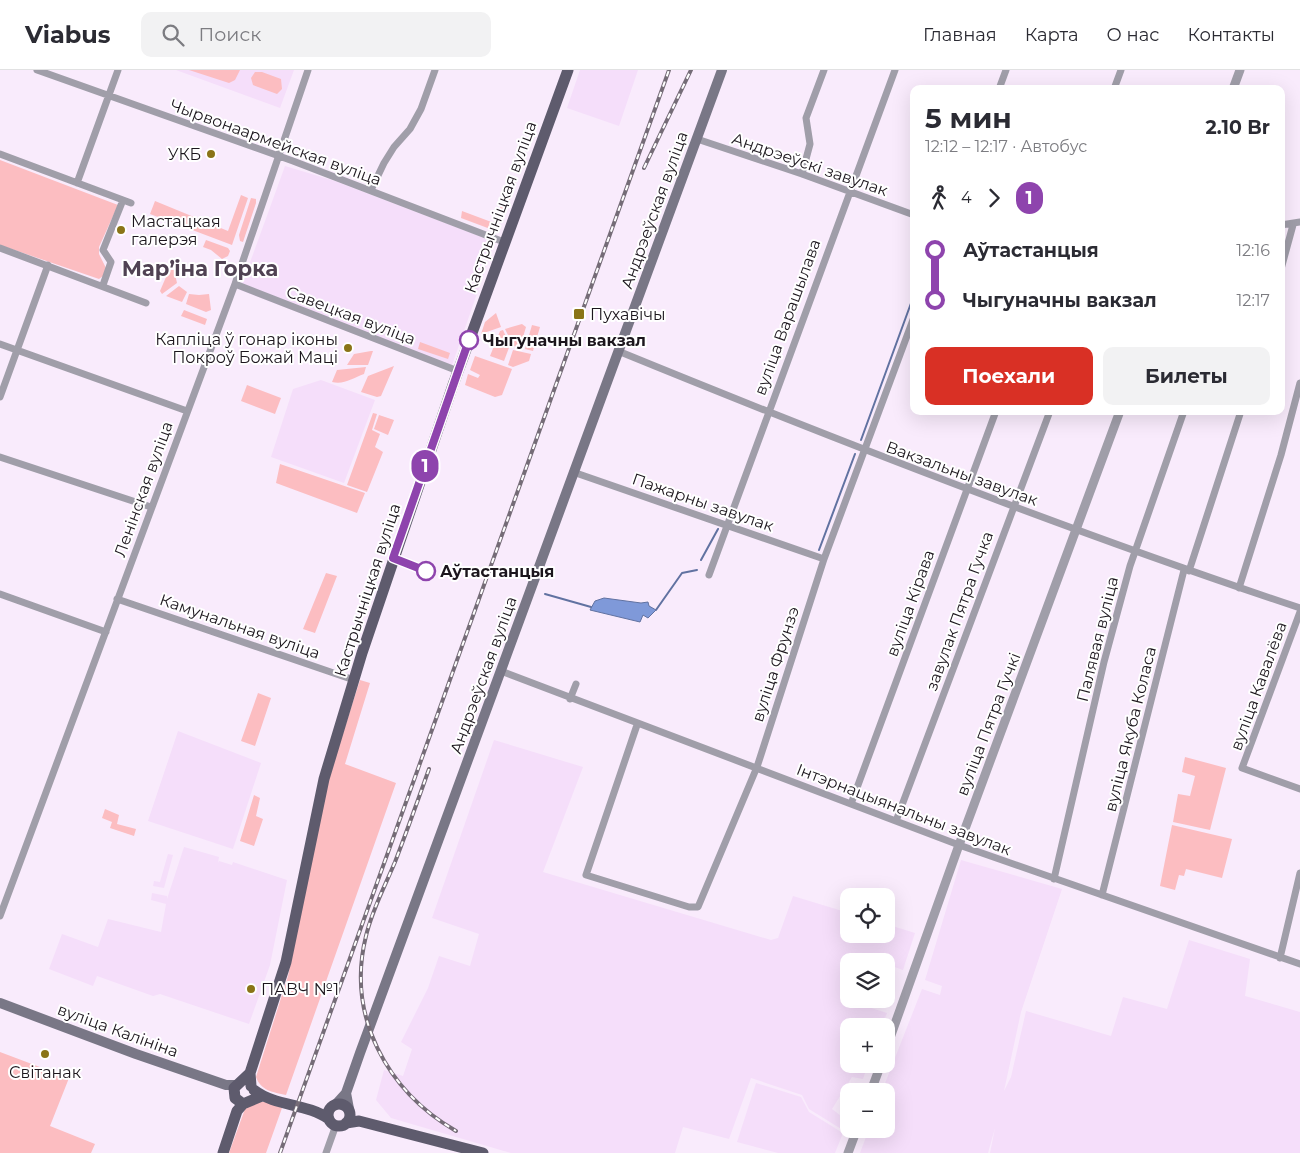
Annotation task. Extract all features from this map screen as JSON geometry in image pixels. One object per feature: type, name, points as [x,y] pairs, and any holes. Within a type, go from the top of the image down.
[{"type":"main road","name":"Кастрычніцкая вуліца","points":[[223,1153],[286,962],[324,779],[354,680],[393,558],[458,371],[568,70]]},
{"type":"main road","name":"Андрэеўская вуліца","points":[[333,1105],[346,1094],[722,70]]},
{"type":"main road","name":"вуліца Калініна","points":[[0,1003],[243,1094]]},
{"type":"main road","points":[[243,1094],[317,1111],[337,1122],[359,1121],[483,1153]]},
{"type":"main road","points":[[337,1122],[350,1118],[346,1094]]},
{"type":"main road","points":[[317,1111],[333,1105],[343,1104],[359,1121]]},
{"type":"main road","points":[[333,1105],[328,1113],[337,1122]]},
{"type":"street","name":"Чырвонаармейская вуліца","points":[[37,70],[371,190],[504,242]]},
{"type":"street","points":[[77,183],[118,70]]},
{"type":"street","name":"Ленінская вуліца","points":[[0,916],[235,284],[308,70]]},
{"type":"street","points":[[371,190],[384,163],[394,147],[410,129],[421,109],[435,70]]},
{"type":"street","points":[[802,174],[810,144],[806,118],[824,70]]},
{"type":"street","name":"вуліца Варашылава","points":[[709,574],[848,192],[895,70]]},
{"type":"street","points":[[1000,85],[1006,70]]},
{"type":"street","points":[[1115,85],[1121,70]]},
{"type":"street","points":[[1234,85],[1240,70]]},
{"type":"street","name":"Андрэеўскі завулак","points":[[696,139],[802,174],[910,214]]},
{"type":"street","points":[[0,154],[131,203]]},
{"type":"street","points":[[103,285],[111,262],[103,250],[123,200]]},
{"type":"street","points":[[1285,258],[1297,224]]},
{"type":"street","points":[[0,248],[103,285],[146,303]]},
{"type":"street","points":[[0,397],[48,265]]},
{"type":"street","name":"Савецкая вуліца","points":[[235,284],[458,371]]},
{"type":"street","name":"вуліца Фрунзэ","points":[[637,725],[586,875],[689,907],[698,907],[756,767],[824,560],[910,328]]},
{"type":"street","points":[[0,344],[187,411]]},
{"type":"street","name":"Вакзальны завулак","points":[[618,351],[863,451],[1186,570],[1300,608]]},
{"type":"street","points":[[1239,588],[1281,455],[1300,384]]},
{"type":"street","name":"вуліца Кірава","points":[[851,804],[994,415]]},
{"type":"street","name":"завулак Пятра Гучка","points":[[896,821],[1012,506],[1048,415]]},
{"type":"street","name":"вуліца Пятра Гучкі","points":[[895,1024],[959,845],[1078,530],[1119,415]]},
{"type":"street","name":"Палявая вуліца","points":[[1054,879],[1104,662],[1130,566],[1183,415]]},
{"type":"street","name":"вуліца Якуба Коласа","points":[[1102,895],[1186,570],[1240,415]]},
{"type":"street","points":[[0,457],[151,508]]},
{"type":"street","name":"Пажарны завулак","points":[[573,472],[824,560]]},
{"type":"street","points":[[0,594],[106,632]]},
{"type":"street","name":"Камунальная вуліца","points":[[117,599],[354,680]]},
{"type":"street","name":"вуліца Кавалёва","points":[[1300,612],[1242,768],[1300,790]]},
{"type":"street","name":"Інтэрнацыянальны завулак","points":[[501,672],[637,725],[756,767],[959,845],[1193,925],[1300,964]]},
{"type":"street","points":[[570,699],[576,684]]},
{"type":"street","points":[[1280,958],[1300,873]]},
{"type":"street","points":[[326,1153],[337,1122]]},
{"type":"street","points":[[848,1153],[854,1138]]},
{"type":"shaded area","points":[[176,70],[294,70],[280,108]]},
{"type":"shaded area","points":[[189,70],[240,70],[235,80],[229,83]]},
{"type":"shaded area","points":[[580,70],[638,70],[619,126],[567,108]]},
{"type":"shaded area","points":[[255,72],[262,72],[281,79],[282,89],[277,94],[253,85],[251,78]]},
{"type":"shaded area","points":[[0,160],[118,205],[99,247],[99,254],[106,268],[103,276],[99,279],[0,245]]},
{"type":"shaded area","points":[[285,166],[335,181],[495,242],[450,371],[240,290]]},
{"type":"shaded area","points":[[511,177],[517,179],[503,219],[497,217]]},
{"type":"shaded area","points":[[241,195],[248,198],[232,245],[150,214],[155,201],[228,231]]},
{"type":"shaded area","points":[[251,198],[256,199],[256,203],[243,242],[240,241],[239,235]]},
{"type":"shaded area","points":[[462,211],[494,223],[493,230],[461,218]]},
{"type":"shaded area","points":[[206,240],[228,248],[230,251],[228,256],[222,259],[211,250],[203,247]]},
{"type":"shaded area","points":[[169,270],[174,270],[177,283],[162,294],[160,291]]},
{"type":"shaded area","points":[[179,286],[187,292],[182,302],[166,296]]},
{"type":"shaded area","points":[[189,294],[209,294],[211,310],[206,312],[186,304]]},
{"type":"shaded area","points":[[184,310],[207,319],[205,325],[181,316]]},
{"type":"shaded area","points":[[496,313],[501,327],[481,334],[485,322]]},
{"type":"shaded area","points":[[522,324],[526,327],[521,344],[516,347],[513,345],[505,329]]},
{"type":"shaded area","points":[[532,325],[540,327],[533,351],[525,349]]},
{"type":"shaded area","points":[[503,330],[510,345],[504,361],[490,356],[500,331]]},
{"type":"shaded area","points":[[420,342],[450,353],[448,359],[418,349]]},
{"type":"shaded area","points":[[513,350],[531,354],[529,361],[513,367],[508,365]]},
{"type":"shaded area","points":[[373,351],[368,365],[347,365],[354,354]]},
{"type":"shaded area","points":[[475,356],[512,369],[502,395],[495,397],[465,385],[468,374],[478,378],[480,375],[470,370]]},
{"type":"shaded area","points":[[394,366],[381,396],[377,397],[361,392],[368,376]]},
{"type":"shaded area","points":[[366,367],[364,374],[344,382],[332,382],[337,370]]},
{"type":"shaded area","points":[[321,380],[375,400],[344,483],[271,457],[293,389]]},
{"type":"shaded area","points":[[247,385],[281,398],[275,414],[241,401]]},
{"type":"shaded area","points":[[373,413],[377,414],[372,430],[380,434],[375,447],[383,452],[367,492],[347,485]]},
{"type":"shaded area","points":[[379,415],[394,420],[388,435],[374,429]]},
{"type":"shaded area","points":[[280,464],[365,493],[357,513],[276,483]]},
{"type":"shaded area","points":[[326,573],[337,576],[315,633],[303,629]]},
{"type":"shaded area","points":[[360,680],[370,683],[345,764],[396,783],[286,1095],[264,1088],[256,1077],[288,976],[328,780]]},
{"type":"shaded area","points":[[258,693],[271,698],[255,746],[241,741]]},
{"type":"shaded area","points":[[178,731],[261,763],[233,849],[148,821]]},
{"type":"shaded area","points":[[494,740],[583,767],[543,872],[771,940],[778,938],[793,896],[840,910],[840,943],[895,943],[895,927],[915,933],[903,970],[895,967],[895,953],[840,953],[840,1008],[872,1008],[887,1013],[885,1018],[840,1018],[840,1073],[865,1073],[863,1079],[852,1077],[848,1083],[840,1083],[840,1096],[832,1109],[840,1115],[840,1128],[809,1109],[802,1095],[751,1078],[729,1139],[683,1127],[675,1153],[511,1153],[391,1118],[376,1100],[384,1070],[403,1076],[412,1049],[401,1042],[428,988],[439,956],[470,966],[479,934],[432,918]]},
{"type":"shaded area","points":[[1185,757],[1226,768],[1210,830],[1173,822],[1178,794],[1190,796],[1195,776],[1182,772]]},
{"type":"shaded area","points":[[254,795],[260,798],[256,816],[263,819],[254,846],[240,841]]},
{"type":"shaded area","points":[[105,809],[119,815],[117,824],[136,829],[134,836],[110,828],[112,822],[102,818]]},
{"type":"shaded area","points":[[1172,825],[1232,839],[1222,878],[1186,869],[1184,876],[1179,875],[1175,890],[1160,886]]},
{"type":"shaded area","points":[[184,847],[219,857],[218,863],[219,861],[232,865],[233,862],[287,880],[270,965],[249,1024],[160,994],[153,996],[97,976],[93,986],[49,969],[62,934],[98,947],[108,919],[161,932],[166,904],[151,900],[152,893],[167,896],[167,899]]},
{"type":"shaded area","points":[[168,854],[173,855],[164,888],[153,886],[154,881],[160,882]]},
{"type":"shaded area","points":[[961,860],[1062,889],[1021,1012],[1004,1091],[1011,1077],[1026,1011],[1111,1036],[1123,997],[1167,1009],[1189,940],[1250,959],[1245,996],[1300,1012],[1300,1153],[990,1153],[995,1128],[988,1153],[860,1153],[866,1138],[895,1138],[895,1083],[885,1083],[889,1073],[895,1073],[895,1058],[922,989],[940,995],[942,986],[925,980]]},
{"type":"shaded area","points":[[0,1052],[69,1078],[50,1126],[95,1144],[91,1153],[0,1153]]},
{"type":"shaded area","points":[[756,1083],[801,1097],[809,1112],[840,1131],[841,1138],[835,1153],[778,1153],[737,1142]]},
{"type":"shaded area","points":[[256,1102],[266,1102],[282,1108],[266,1153],[229,1153],[245,1109]]},
{"type":"water","points":[[604,598],[641,603],[648,602],[649,606],[656,610],[648,618],[643,615],[640,622],[590,610],[595,601]]},
{"type":"waterway","points":[[861,440],[910,306]]},
{"type":"waterway","points":[[819,550],[855,454]]},
{"type":"waterway","points":[[701,560],[718,529]]},
{"type":"waterway","points":[[656,610],[682,573],[697,570]]},
{"type":"waterway","points":[[545,594],[591,607]]},
{"type":"railway","points":[[280,1153],[669,70]]},
{"type":"railway","points":[[644,168],[691,70]]},
{"type":"railway","points":[[429,769],[395,862],[375,907],[366,936],[361,966],[362,995],[367,1022],[378,1048],[392,1073],[410,1095],[456,1131]]},
{"type":"bus line","name":"1","points":[[426,571],[393,558],[469,340]]},
{"type":"place","name":"УКБ","points":[[211,154]]},
{"type":"place","name":"Мастацкая галерэя","points":[[121,230]]},
{"type":"place","name":"Пухавічы","points":[[579,314]]},
{"type":"place","name":"Чыгуначны вакзал","points":[[469,340]]},
{"type":"place","name":"Капліца ў гонар іконы Покроў Божай Маці","points":[[348,348]]},
{"type":"place","name":"Аўтастанцыя","points":[[426,571]]},
{"type":"place","name":"ПАВЧ №1","points":[[251,989]]},
{"type":"place","name":"Світанак","points":[[45,1054]]},
{"type":"district","name":"Марʼіна Горка","points":[[200,269]]}]
